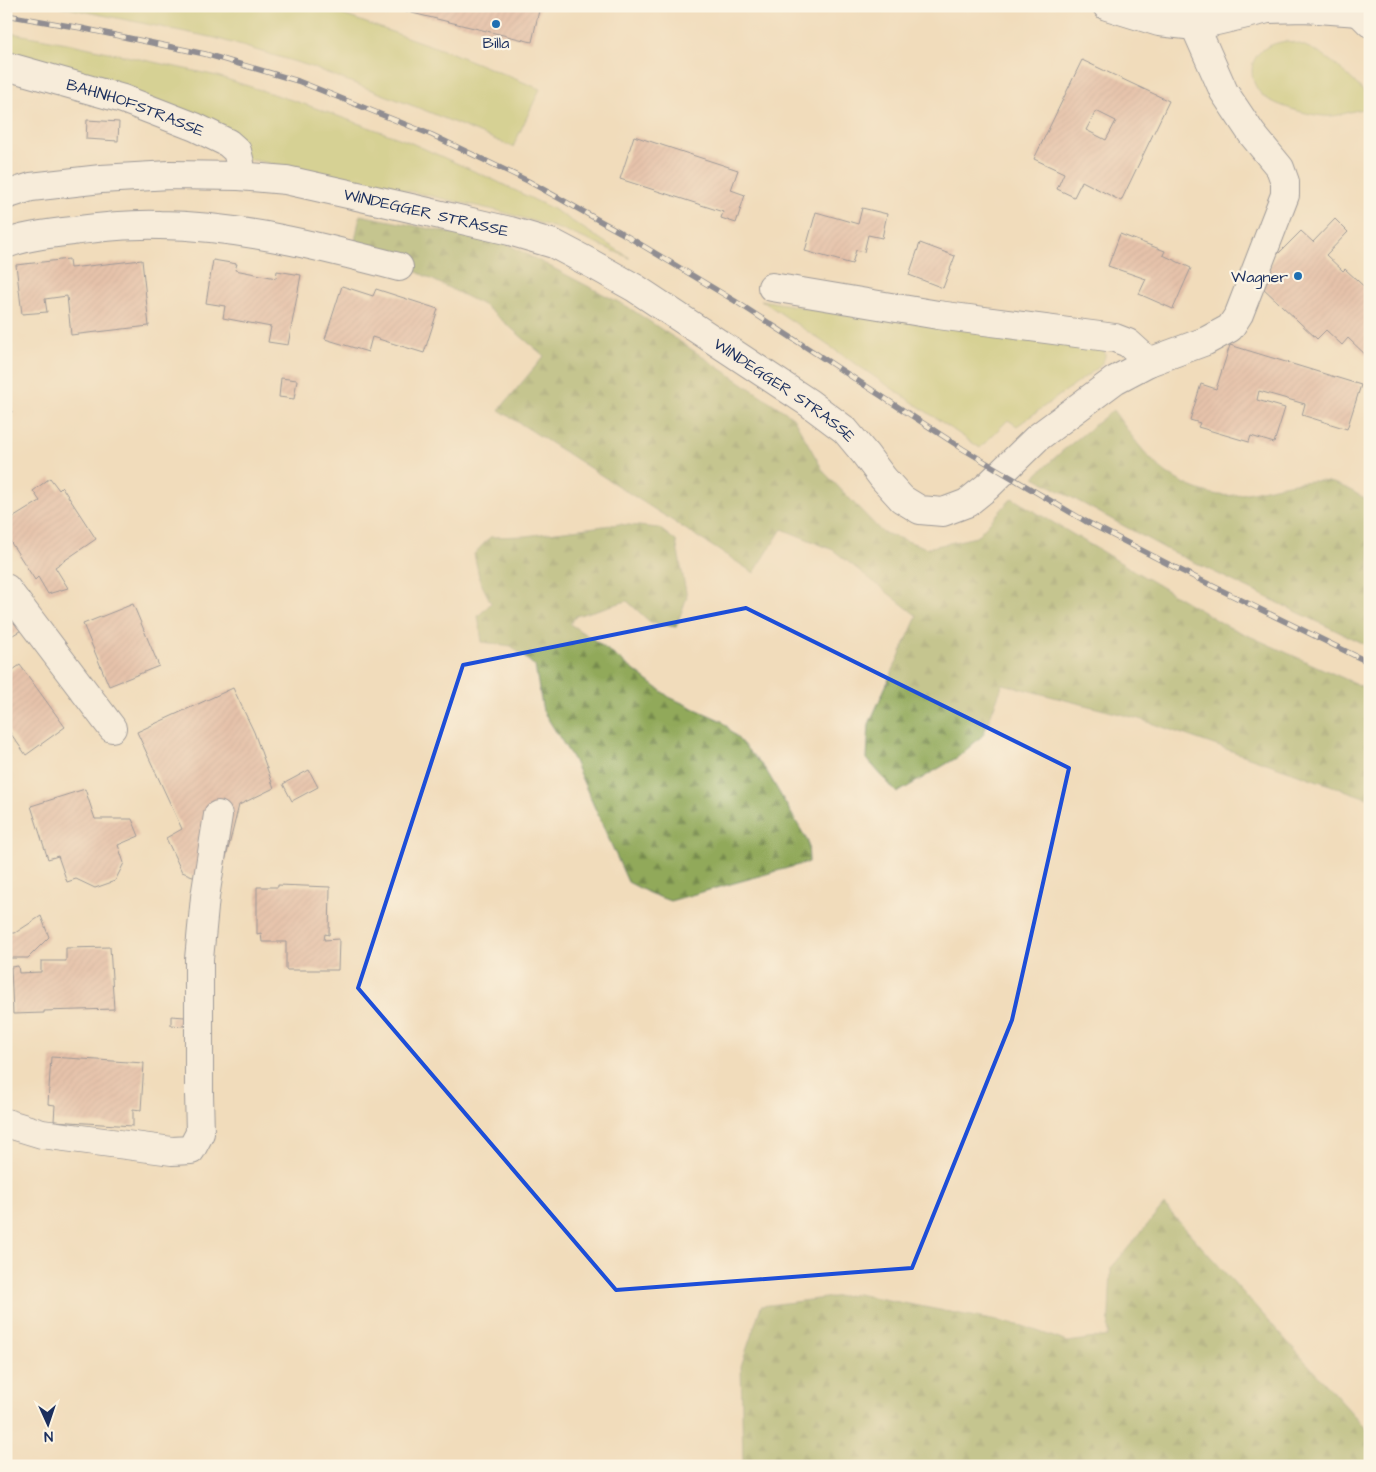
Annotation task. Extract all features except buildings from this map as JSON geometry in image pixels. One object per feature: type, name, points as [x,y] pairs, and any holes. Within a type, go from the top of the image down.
[{"type":"street","points":[[1107,6],[1159,22],[1225,6]]},
{"type":"street","points":[[1190,16],[1268,9],[1304,8],[1361,14]]},
{"type":"street","name":"WINDEGGER STRASSE","points":[[6,195],[31,188],[101,179],[239,176],[290,181],[415,208],[510,231],[562,248],[635,288],[809,403],[845,430],[882,478],[902,500],[920,510],[943,512],[967,503],[988,486],[1037,438],[1115,380],[1149,362],[1206,341],[1230,328],[1239,314],[1284,195],[1284,182],[1280,168],[1252,134],[1224,92],[1190,16]]},
{"type":"street","name":"BAHNHOFSTRASSE","points":[[6,66],[123,99],[195,127],[228,143],[237,151],[240,163],[239,176]]},
{"type":"street","points":[[6,244],[55,233],[160,224],[210,228],[265,237],[336,251],[399,267]]},
{"type":"street","points":[[772,287],[938,315],[1115,338],[1128,343],[1149,362]]},
{"type":"street","points":[[6,588],[112,728]]},
{"type":"street","points":[[10,1115],[42,1134],[172,1151],[191,1150],[200,1133],[199,959],[205,897],[218,815]]},
{"type":"highlighted area","points":[[746,608],[1069,768],[1012,1020],[912,1268],[616,1290],[358,988],[463,665]]},
{"type":"green space","points":[[58,6],[333,6],[332,11],[452,53],[540,89],[513,147],[424,110],[306,65],[215,38]]},
{"type":"green space","points":[[6,32],[67,43],[217,76],[307,105],[407,141],[553,209],[630,258],[566,231],[499,211],[247,159],[6,57]]},
{"type":"green space","points":[[1287,41],[1311,49],[1333,62],[1370,98],[1370,109],[1332,116],[1316,115],[1285,107],[1262,95],[1255,85],[1252,76],[1255,58],[1267,47]]},
{"type":"green space","points":[[360,215],[507,244],[628,307],[793,417],[824,472],[882,532],[927,548],[976,537],[1012,498],[1227,626],[1370,690],[1370,799],[1139,719],[1003,684],[983,735],[958,757],[897,793],[867,759],[869,724],[917,616],[833,550],[782,529],[754,573],[499,410],[544,356],[485,306],[355,241]]},
{"type":"green space","points":[[761,300],[842,314],[1089,343],[1102,349],[1105,358],[1099,367],[1017,426],[1008,420],[980,448]]},
{"type":"green space","points":[[1113,410],[1138,444],[1159,467],[1174,478],[1200,490],[1218,495],[1235,495],[1288,484],[1321,481],[1341,486],[1370,502],[1370,647],[1166,549],[1034,477],[1061,452]]},
{"type":"green space","points":[[619,524],[659,528],[676,541],[687,597],[676,627],[650,622],[627,601],[576,616],[570,624],[597,642],[669,697],[722,721],[766,770],[808,842],[809,862],[670,901],[628,882],[573,759],[543,711],[535,666],[511,646],[482,642],[478,616],[491,603],[480,581],[474,554],[490,537],[525,536]]},
{"type":"green space","points":[[1164,1205],[1370,1433],[1370,1466],[743,1466],[741,1366],[761,1306],[857,1294],[1023,1326],[1068,1342],[1108,1336],[1111,1268]]},
{"type":"railway","points":[[6,15],[81,28],[205,54],[298,81],[432,135],[528,181],[620,232],[735,301],[963,449],[1085,521],[1370,663]]},
{"type":"place","name":"Billa","points":[[496,24]]},
{"type":"place","name":"Wagner","points":[[1298,276]]}]
